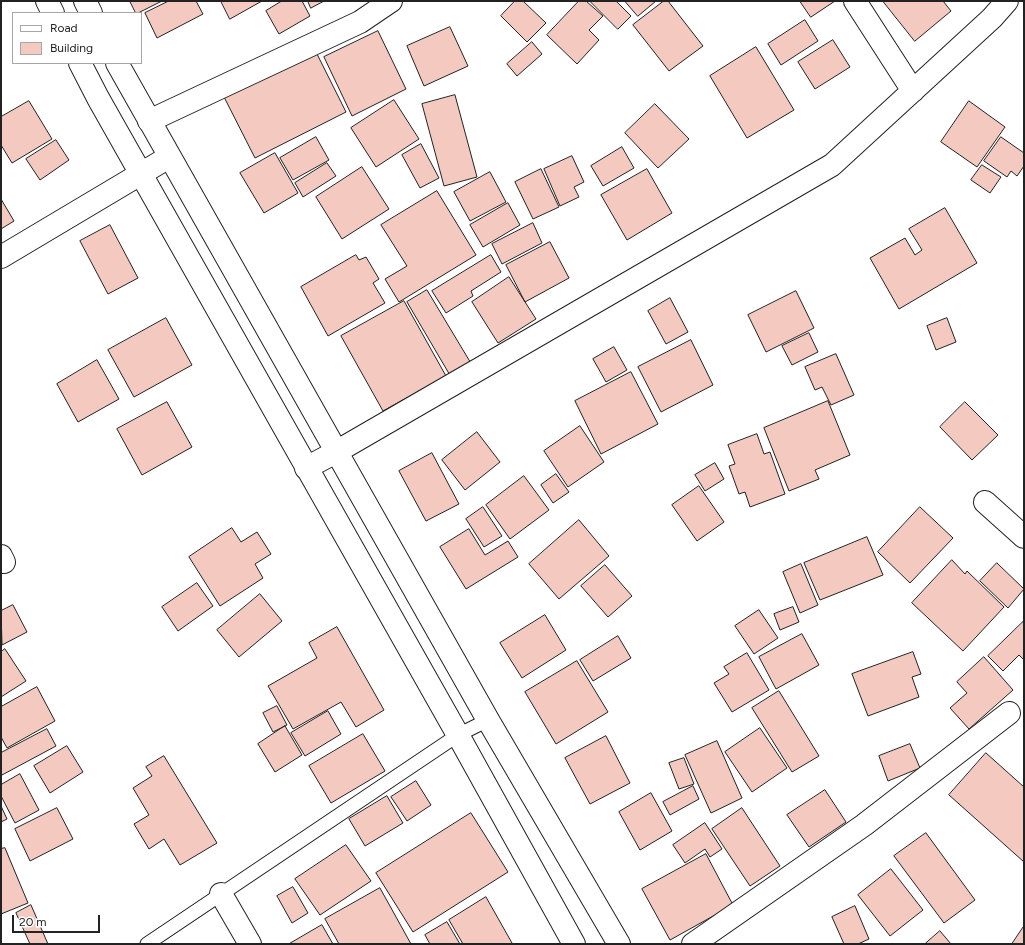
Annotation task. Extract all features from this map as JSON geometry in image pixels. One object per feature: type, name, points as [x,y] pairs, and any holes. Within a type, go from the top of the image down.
[{"type":"main road","points":[[47,1],[52,12]]},
{"type":"main road","points":[[85,1],[90,12]]},
{"type":"main road","points":[[149,121],[360,22],[391,1]]},
{"type":"main road","points":[[855,1],[912,91]]},
{"type":"main road","points":[[306,468],[832,164],[992,18],[1007,1]]},
{"type":"main road","points":[[81,64],[574,944]]},
{"type":"main road","points":[[118,64],[488,720],[619,944]]},
{"type":"main road","points":[[1,257],[169,157]]},
{"type":"main road","points":[[985,502],[1024,536]]},
{"type":"main road","points":[[693,944],[864,825],[1009,713]]},
{"type":"main road","points":[[222,894],[250,944]]},
{"type":"lane","points":[[147,944],[458,735],[488,720]]},
{"type":"building","points":[[130,1],[162,1],[140,12],[136,12]]},
{"type":"building","points":[[169,1],[196,1],[203,14],[157,38],[145,13]]},
{"type":"building","points":[[221,1],[262,1],[230,19]]},
{"type":"building","points":[[282,1],[302,1],[310,16],[279,34],[266,11]]},
{"type":"building","points":[[308,1],[324,1],[311,8]]},
{"type":"building","points":[[515,1],[523,1],[546,23],[527,42],[501,16]]},
{"type":"building","points":[[579,1],[586,1],[603,16],[589,30],[599,40],[577,64],[547,35]]},
{"type":"building","points":[[590,1],[616,1],[631,16],[618,29]]},
{"type":"building","points":[[625,1],[656,1],[638,16]]},
{"type":"building","points":[[664,1],[668,1],[703,46],[669,71],[633,25]]},
{"type":"building","points":[[800,1],[835,1],[811,17]]},
{"type":"building","points":[[883,1],[943,1],[951,11],[915,41]]},
{"type":"building","points":[[805,20],[818,41],[781,65],[768,44]]},
{"type":"building","points":[[450,27],[468,66],[424,86],[407,46]]},
{"type":"building","points":[[378,31],[406,89],[352,116],[324,57]]},
{"type":"building","points":[[833,40],[850,67],[815,89],[798,62]]},
{"type":"building","points":[[532,42],[542,54],[517,76],[507,64]]},
{"type":"building","points":[[756,47],[794,110],[747,138],[710,76]]},
{"type":"building","points":[[314,48],[346,112],[255,158],[223,95]]},
{"type":"building","points":[[455,95],[477,177],[444,186],[422,104]]},
{"type":"building","points":[[394,100],[419,139],[376,167],[351,128]]},
{"type":"building","points":[[29,101],[52,139],[12,163],[1,145],[1,117]]},
{"type":"building","points":[[969,101],[1005,127],[977,167],[941,142]]},
{"type":"building","points":[[655,104],[689,139],[658,168],[625,133]]},
{"type":"building","points":[[316,137],[329,160],[293,180],[280,158]]},
{"type":"building","points":[[1001,137],[1024,153],[1024,166],[1017,176],[1011,171],[1007,177],[984,161]]},
{"type":"building","points":[[56,140],[69,160],[40,180],[26,159]]},
{"type":"building","points":[[421,144],[439,178],[420,188],[402,155]]},
{"type":"building","points":[[622,147],[634,168],[603,186],[591,166]]},
{"type":"building","points":[[275,153],[298,193],[264,213],[240,173]]},
{"type":"building","points":[[572,156],[584,182],[574,187],[579,197],[560,206],[544,169]]},
{"type":"building","points":[[327,163],[336,176],[303,197],[295,183]]},
{"type":"building","points":[[982,165],[1001,177],[990,193],[971,180]]},
{"type":"building","points":[[362,167],[389,209],[342,239],[316,197]]},
{"type":"building","points":[[541,169],[559,207],[533,219],[515,182]]},
{"type":"building","points":[[647,169],[672,213],[627,240],[601,195]]},
{"type":"building","points":[[490,172],[506,202],[470,221],[454,192]]},
{"type":"building","points":[[437,191],[476,255],[399,302],[385,279],[407,266],[381,225]]},
{"type":"building","points":[[1,199],[14,221],[1,229]]},
{"type":"building","points":[[508,203],[520,225],[483,247],[470,225]]},
{"type":"building","points":[[945,208],[977,263],[899,309],[870,258],[905,238],[915,255],[922,250],[909,229]]},
{"type":"building","points":[[533,223],[542,243],[502,264],[492,244]]},
{"type":"building","points":[[110,225],[138,278],[108,294],[80,241]]},
{"type":"building","points":[[550,242],[569,278],[525,302],[506,265]]},
{"type":"building","points":[[356,255],[359,260],[366,257],[379,279],[373,283],[385,303],[328,336],[301,287]]},
{"type":"building","points":[[491,255],[501,272],[471,291],[473,296],[446,313],[432,291]]},
{"type":"building","points":[[509,277],[536,319],[498,343],[472,302]]},
{"type":"building","points":[[427,290],[472,365],[451,377],[407,302]]},
{"type":"building","points":[[796,291],[814,328],[766,352],[748,315]]},
{"type":"building","points":[[670,298],[688,332],[666,344],[648,311]]},
{"type":"building","points":[[404,301],[446,376],[383,411],[341,336]]},
{"type":"building","points":[[166,318],[192,365],[134,397],[108,350]]},
{"type":"building","points":[[947,318],[956,342],[936,350],[927,326]]},
{"type":"building","points":[[809,333],[818,352],[792,365],[782,346]]},
{"type":"building","points":[[691,340],[713,385],[661,412],[638,367]]},
{"type":"building","points":[[614,347],[627,370],[606,382],[593,359]]},
{"type":"building","points":[[836,354],[854,395],[831,405],[822,387],[815,390],[805,367]]},
{"type":"building","points":[[97,360],[119,399],[78,422],[57,384]]},
{"type":"building","points":[[631,372],[658,424],[601,454],[575,401]]},
{"type":"building","points":[[828,401],[850,455],[815,470],[819,479],[789,491],[764,428]]},
{"type":"building","points":[[167,402],[192,447],[142,475],[117,429]]},
{"type":"building","points":[[965,402],[998,435],[972,460],[940,427]]},
{"type":"building","points":[[580,426],[604,462],[568,487],[544,451]]},
{"type":"building","points":[[477,432],[500,462],[465,490],[442,460]]},
{"type":"building","points":[[757,434],[764,454],[770,452],[785,494],[750,507],[745,492],[739,494],[729,466],[735,464],[728,445]]},
{"type":"building","points":[[432,453],[459,504],[426,521],[399,471]]},
{"type":"building","points":[[715,463],[724,479],[705,491],[695,475]]},
{"type":"building","points":[[556,474],[569,492],[553,503],[541,485]]},
{"type":"building","points":[[524,476],[549,510],[510,539],[486,505]]},
{"type":"building","points":[[699,486],[724,522],[697,541],[672,505]]},
{"type":"building","points":[[483,507],[502,536],[484,547],[466,519]]},
{"type":"building","points":[[920,507],[953,538],[910,583],[878,552]]},
{"type":"building","points":[[579,520],[609,556],[559,599],[529,564]]},
{"type":"building","points":[[232,528],[241,542],[257,532],[271,554],[255,564],[263,578],[220,606],[189,557]]},
{"type":"building","points":[[469,529],[485,555],[508,541],[518,557],[466,589],[440,547]]},
{"type":"building","points":[[867,537],[883,575],[820,600],[804,563]]},
{"type":"building","points":[[952,560],[965,574],[967,571],[1004,607],[963,651],[912,603]]},
{"type":"building","points":[[997,563],[1024,589],[1008,608],[980,581]]},
{"type":"building","points":[[801,564],[818,605],[800,613],[783,572]]},
{"type":"building","points":[[605,565],[632,596],[608,617],[581,586]]},
{"type":"building","points":[[197,583],[213,606],[178,631],[162,607]]},
{"type":"building","points":[[260,594],[282,621],[239,657],[217,630]]},
{"type":"building","points":[[13,605],[27,632],[2,645],[1,611]]},
{"type":"building","points":[[793,607],[799,622],[780,630],[774,614]]},
{"type":"building","points":[[759,610],[778,638],[754,654],[735,626]]},
{"type":"building","points":[[545,615],[566,650],[522,678],[500,643]]},
{"type":"building","points":[[1023,622],[1024,660],[1019,655],[1003,671],[988,656]]},
{"type":"building","points":[[337,627],[384,710],[356,727],[341,702],[293,729],[268,686],[317,658],[309,643]]},
{"type":"building","points":[[802,634],[819,665],[776,689],[759,657]]},
{"type":"building","points":[[618,636],[631,658],[593,681],[580,660]]},
{"type":"building","points":[[5,649],[26,681],[1,697],[1,652]]},
{"type":"building","points":[[913,652],[921,674],[912,677],[919,697],[868,716],[852,674]]},
{"type":"building","points":[[747,653],[769,690],[732,712],[714,683],[729,674],[724,667]]},
{"type":"building","points":[[984,657],[1013,690],[969,729],[950,708],[967,693],[957,682]]},
{"type":"building","points":[[577,661],[608,712],[556,744],[525,692]]},
{"type":"building","points":[[37,687],[55,721],[7,748],[1,737],[1,707]]},
{"type":"building","points":[[779,691],[819,756],[792,772],[752,708]]},
{"type":"building","points":[[277,706],[287,725],[273,732],[263,713]]},
{"type":"building","points":[[328,711],[341,734],[305,756],[291,733]]},
{"type":"building","points":[[285,726],[302,755],[275,772],[258,744]]},
{"type":"building","points":[[760,728],[787,768],[752,792],[725,752]]},
{"type":"building","points":[[47,729],[56,746],[2,775],[1,753]]},
{"type":"building","points":[[363,734],[385,771],[331,803],[309,766]]},
{"type":"building","points":[[606,736],[630,783],[590,804],[565,758]]},
{"type":"building","points":[[717,741],[742,798],[711,813],[685,755]]},
{"type":"building","points":[[910,744],[920,768],[888,781],[879,756]]},
{"type":"building","points":[[67,746],[83,772],[50,793],[34,766]]},
{"type":"building","points":[[986,753],[1024,787],[1024,862],[949,795]]},
{"type":"building","points":[[164,756],[217,843],[180,865],[164,839],[149,849],[134,824],[149,815],[133,788],[152,776],[146,767]]},
{"type":"building","points":[[684,758],[694,784],[679,789],[669,763]]},
{"type":"building","points":[[20,774],[39,810],[15,823],[1,796],[1,785]]},
{"type":"building","points":[[416,781],[431,805],[407,821],[391,797]]},
{"type":"building","points":[[693,786],[699,799],[670,815],[663,802]]},
{"type":"building","points":[[825,790],[846,822],[809,847],[787,815]]},
{"type":"building","points":[[651,793],[672,831],[640,850],[619,812]]},
{"type":"building","points":[[387,796],[403,823],[365,846],[349,819]]},
{"type":"building","points":[[1,806],[7,819],[1,822]]},
{"type":"building","points":[[57,808],[73,839],[30,861],[15,829]]},
{"type":"building","points":[[742,808],[780,866],[750,886],[712,829]]},
{"type":"building","points":[[471,813],[508,872],[413,932],[376,873]]},
{"type":"building","points":[[705,823],[722,849],[710,857],[705,849],[685,863],[673,845]]},
{"type":"building","points":[[926,833],[975,900],[944,923],[894,856]]},
{"type":"building","points":[[346,845],[371,881],[320,915],[295,879]]},
{"type":"building","points":[[5,848],[28,903],[1,914],[1,849]]},
{"type":"building","points":[[706,854],[733,905],[670,940],[642,889]]},
{"type":"building","points":[[891,869],[923,910],[890,936],[858,895]]},
{"type":"building","points":[[293,887],[308,913],[292,923],[277,896]]},
{"type":"building","points":[[380,888],[411,944],[339,944],[325,919]]},
{"type":"building","points":[[486,897],[512,943],[463,944],[449,920]]},
{"type":"building","points":[[31,905],[48,944],[30,944],[16,913]]},
{"type":"building","points":[[855,906],[869,939],[858,944],[844,944],[832,917]]},
{"type":"building","points":[[447,922],[460,944],[430,944],[425,935]]},
{"type":"building","points":[[322,925],[333,944],[289,944]]},
{"type":"building","points":[[1024,926],[1024,944],[1012,944]]},
{"type":"building","points":[[940,931],[951,944],[925,944]]}]
